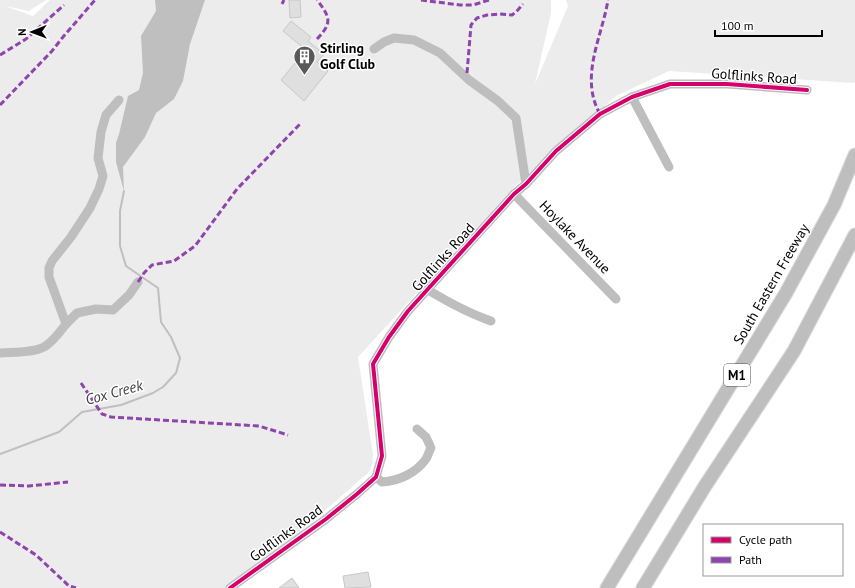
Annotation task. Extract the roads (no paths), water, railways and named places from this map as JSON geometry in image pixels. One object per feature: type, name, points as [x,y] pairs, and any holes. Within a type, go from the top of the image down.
[{"type":"highway","name":"South Eastern Freeway","points":[[607,588],[786,293],[834,205],[855,155]]},
{"type":"highway","name":"M1","points":[[643,588],[705,486],[794,351],[855,235]]},
{"type":"street","points":[[374,49],[384,42],[394,38],[414,40],[440,53],[469,80],[498,101],[516,118],[526,184]]},
{"type":"street","name":"Golflinks Road","points":[[230,588],[326,518],[376,477],[382,456],[373,364],[389,337],[408,311],[514,194],[526,184],[556,151],[600,114],[632,98],[670,84],[727,84],[806,90]]},
{"type":"street","points":[[632,98],[669,168]]},
{"type":"street","points":[[66,324],[49,277],[49,268],[52,261],[71,237],[90,208],[98,189],[103,176],[98,158],[101,132],[106,115],[119,100]]},
{"type":"street","name":"Hoylake Avenue","points":[[514,194],[616,299]]},
{"type":"street","points":[[0,353],[33,350],[44,347],[58,335],[77,313],[96,309],[113,310],[138,282]]},
{"type":"street","points":[[428,290],[473,315],[491,321]]},
{"type":"street","points":[[376,477],[382,482],[391,482],[411,474],[426,459],[431,448],[426,437],[417,429]]},
{"type":"waterway","name":"Cox Creek","points":[[0,454],[59,432],[82,412],[121,405],[153,393],[163,387],[176,373],[180,358],[171,337],[161,322],[158,288],[126,266],[120,246],[120,211],[124,191]]},
{"type":"place","name":"Stirling Golf Club","points":[[305,76]]}]
